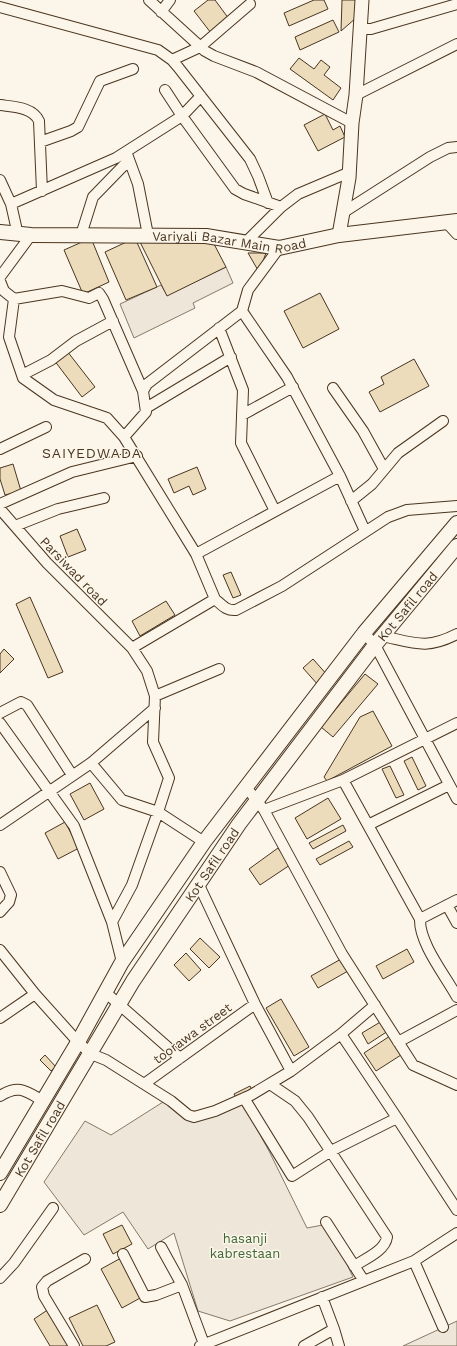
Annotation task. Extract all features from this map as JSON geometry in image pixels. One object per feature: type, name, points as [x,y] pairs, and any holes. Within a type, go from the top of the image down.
[{"type":"main road","name":"Variyali Bazar Main Road","points":[[0,232],[25,235],[206,236],[279,248],[340,235],[451,222]]},
{"type":"main road","name":"Kot Safil road","points":[[0,1173],[78,1042],[122,962],[204,842],[364,633],[457,522]]},
{"type":"main road","name":"Kot Safil road","points":[[0,1205],[119,1005],[198,883],[261,806],[378,641],[457,546]]},
{"type":"street","points":[[149,0],[200,47],[214,56],[256,72],[352,124]]},
{"type":"street","points":[[161,12],[170,0]]},
{"type":"street","points":[[340,235],[350,172],[352,124],[356,96],[362,0]]},
{"type":"street","points":[[172,60],[200,47],[250,4]]},
{"type":"street","points":[[361,29],[371,29],[457,4]]},
{"type":"street","points":[[0,7],[158,50],[172,60],[250,159],[268,202]]},
{"type":"street","points":[[356,96],[457,44]]},
{"type":"street","points":[[40,142],[72,132],[78,127],[100,81],[133,69]]},
{"type":"street","points":[[165,90],[235,189],[244,194],[281,207]]},
{"type":"street","points":[[81,235],[93,197],[128,156],[182,116],[201,96]]},
{"type":"street","points":[[0,105],[34,112],[39,121],[42,191]]},
{"type":"street","points":[[344,212],[430,157],[448,148],[457,147]]},
{"type":"street","points":[[11,204],[128,156]]},
{"type":"street","points":[[128,156],[138,184],[148,235]]},
{"type":"street","points":[[246,242],[281,207],[305,190],[350,172]]},
{"type":"street","points":[[0,180],[25,235],[0,277]]},
{"type":"street","points":[[451,222],[457,234]]},
{"type":"street","points":[[143,391],[148,384],[242,311],[248,290],[279,248]]},
{"type":"street","points":[[0,281],[4,291],[14,299],[62,291],[89,298],[99,293],[113,321],[143,391],[146,408],[144,416],[124,438]]},
{"type":"street","points":[[14,299],[9,337],[23,378],[54,400],[107,418],[137,456],[196,554],[215,599],[229,610],[236,610],[282,586],[388,517],[406,510],[457,506]]},
{"type":"street","points":[[242,311],[293,387],[340,476],[365,531]]},
{"type":"street","points":[[22,375],[51,360],[76,341],[113,321]]},
{"type":"street","points":[[219,328],[243,390],[241,437],[243,448],[275,511]]},
{"type":"street","points":[[146,408],[231,357]]},
{"type":"street","points":[[242,415],[293,387]]},
{"type":"street","points":[[333,388],[363,431],[384,469]]},
{"type":"street","points":[[351,501],[372,484],[398,453],[443,421]]},
{"type":"street","points":[[0,449],[46,427]]},
{"type":"street","points":[[0,504],[72,472],[137,456]]},
{"type":"street","points":[[196,554],[340,476]]},
{"type":"street","points":[[15,526],[58,509],[104,498]]},
{"type":"street","name":"Parsiwad road","points":[[0,509],[47,563],[132,648],[147,671],[155,696],[153,742],[169,778],[132,885],[112,922]]},
{"type":"street","points":[[132,648],[215,599]]},
{"type":"street","points":[[364,633],[378,641],[419,644],[440,643],[457,634]]},
{"type":"street","points":[[378,641],[425,740],[457,799]]},
{"type":"street","points":[[155,696],[219,669]]},
{"type":"street","points":[[0,713],[21,702],[27,705],[72,775]]},
{"type":"street","points":[[0,825],[91,763],[155,708]]},
{"type":"street","points":[[0,723],[74,826],[112,922],[122,962]]},
{"type":"street","points":[[261,806],[343,780],[457,723]]},
{"type":"street","points":[[91,763],[122,800],[158,812],[204,842]]},
{"type":"street","points":[[343,780],[420,919],[419,929],[424,940],[457,997]]},
{"type":"street","points":[[368,825],[449,785]]},
{"type":"street","points":[[246,787],[261,806],[342,954],[413,1065],[457,1085]]},
{"type":"street","points":[[0,872],[11,895],[9,902],[0,912]]},
{"type":"street","points":[[198,883],[255,1004],[291,1071]]},
{"type":"street","points":[[420,919],[457,900]]},
{"type":"street","points":[[447,905],[457,923]]},
{"type":"street","points":[[0,950],[35,994],[78,1042],[91,1054],[106,1060],[171,1101],[188,1115],[194,1117],[215,1111],[270,1084],[291,1071],[341,1034],[375,1005]]},
{"type":"street","points":[[105,992],[180,1058]]},
{"type":"street","points":[[0,1018],[35,994]]},
{"type":"street","name":"toorawa street","points":[[144,1084],[255,1004]]},
{"type":"street","points":[[398,1042],[457,1010]]},
{"type":"street","points":[[341,1034],[457,1210]]},
{"type":"street","points":[[270,1084],[295,1101],[308,1117],[388,1237],[382,1248],[354,1266]]},
{"type":"street","points":[[0,1096],[12,1090],[18,1089],[24,1090],[43,1102]]},
{"type":"street","points":[[244,1098],[292,1176],[331,1151],[397,1118]]},
{"type":"street","points":[[0,1278],[14,1263],[53,1208]]},
{"type":"street","points":[[326,1222],[364,1281]]},
{"type":"street","points":[[161,1247],[182,1285],[202,1345],[414,1261],[457,1233]]},
{"type":"street","points":[[123,1254],[144,1297],[156,1295],[182,1285]]},
{"type":"street","points":[[74,1346],[44,1296],[42,1287],[47,1281],[85,1259]]},
{"type":"street","points":[[414,1261],[443,1327]]},
{"type":"street","points":[[322,1297],[340,1346]]},
{"type":"street","points":[[304,1346],[334,1329]]},
{"type":"green space","points":[[226,267],[233,283],[193,303],[195,308],[134,338],[120,304],[161,285],[167,295]]},
{"type":"green space","name":"hasanji kabrestaan","points":[[163,1102],[194,1122],[242,1102],[269,1151],[307,1228],[328,1224],[353,1277],[230,1321],[198,1311],[174,1233],[148,1249],[123,1212],[84,1235],[44,1182],[85,1121],[111,1135]]},
{"type":"green space","points":[[457,1321],[457,1346],[403,1346]]},
{"type":"building","points":[[208,0],[215,0],[229,19],[211,33],[194,11]]},
{"type":"building","points":[[314,0],[324,0],[328,9],[289,26],[284,13]]},
{"type":"building","points":[[342,0],[358,0],[356,18],[341,31]]},
{"type":"building","points":[[333,20],[339,32],[300,50],[295,37]]},
{"type":"building","points":[[299,58],[314,69],[321,60],[330,67],[324,75],[341,88],[333,100],[290,69]]},
{"type":"building","points":[[325,114],[333,130],[340,126],[345,137],[318,151],[304,125]]},
{"type":"building","points":[[91,238],[109,282],[83,294],[64,250]]},
{"type":"building","points":[[135,238],[157,287],[126,300],[105,252]]},
{"type":"building","points":[[138,238],[213,242],[226,267],[167,296]]},
{"type":"building","points":[[248,253],[266,253],[259,272]]},
{"type":"building","points":[[320,293],[339,329],[303,348],[284,311]]},
{"type":"building","points":[[67,351],[95,387],[82,397],[54,360]]},
{"type":"building","points":[[414,359],[429,386],[380,412],[369,392],[384,384],[381,377]]},
{"type":"building","points":[[13,464],[21,491],[5,495],[0,479],[0,468]]},
{"type":"building","points":[[197,467],[206,489],[193,495],[189,486],[174,493],[168,479]]},
{"type":"building","points":[[77,529],[86,550],[68,557],[60,536]]},
{"type":"building","points":[[231,572],[241,595],[233,598],[223,575]]},
{"type":"building","points":[[30,597],[63,672],[48,678],[16,604]]},
{"type":"building","points":[[166,601],[175,615],[140,636],[132,621]]},
{"type":"building","points":[[4,649],[14,659],[0,673],[0,654]]},
{"type":"building","points":[[313,659],[329,677],[319,686],[303,668]]},
{"type":"building","points":[[365,674],[378,684],[333,737],[321,727]]},
{"type":"building","points":[[373,711],[392,746],[327,781],[324,777],[360,717]]},
{"type":"building","points":[[412,757],[426,786],[418,790],[404,761]]},
{"type":"building","points":[[390,766],[404,795],[396,798],[382,769]]},
{"type":"building","points":[[90,783],[104,809],[84,820],[70,794]]},
{"type":"building","points":[[328,798],[341,819],[307,839],[295,818]]},
{"type":"building","points":[[65,822],[79,848],[58,859],[45,833]]},
{"type":"building","points":[[343,825],[346,831],[313,849],[309,843]]},
{"type":"building","points":[[349,841],[353,847],[320,865],[316,859]]},
{"type":"building","points":[[278,848],[290,865],[260,885],[249,869]]},
{"type":"building","points":[[200,938],[220,957],[209,968],[190,949]]},
{"type":"building","points":[[407,949],[414,962],[383,979],[376,966]]},
{"type":"building","points":[[186,953],[201,970],[189,981],[174,965]]},
{"type":"building","points":[[341,959],[348,971],[318,988],[311,976]]},
{"type":"building","points":[[281,999],[309,1047],[294,1056],[266,1008]]},
{"type":"building","points":[[382,1021],[388,1031],[368,1044],[362,1033]]},
{"type":"building","points":[[390,1036],[401,1055],[376,1071],[364,1053]]},
{"type":"building","points":[[45,1055],[56,1067],[51,1071],[40,1060]]},
{"type":"building","points":[[250,1086],[253,1092],[237,1100],[234,1094]]},
{"type":"building","points":[[122,1225],[132,1244],[113,1254],[103,1234]]},
{"type":"building","points":[[121,1258],[142,1297],[122,1308],[101,1269]]},
{"type":"building","points":[[97,1305],[115,1342],[106,1346],[83,1346],[69,1318]]},
{"type":"building","points":[[49,1309],[70,1346],[50,1346],[34,1319]]},
{"type":"district","name":"SAIYEDWADA","points":[[92,453]]}]
